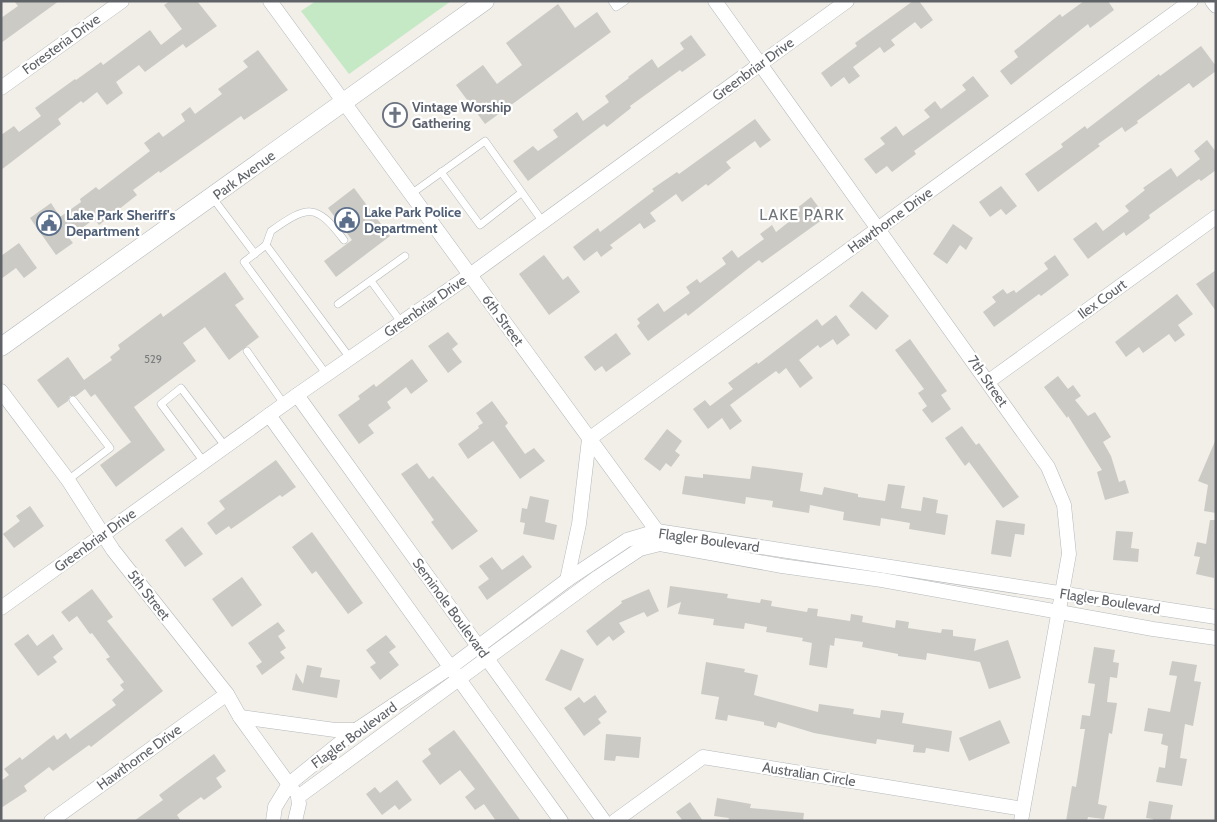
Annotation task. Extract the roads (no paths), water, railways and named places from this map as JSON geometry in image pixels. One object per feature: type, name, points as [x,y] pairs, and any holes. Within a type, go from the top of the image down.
[{"type":"street","name":"Foresteria Drive","points":[[1,88],[122,1]]},
{"type":"street","name":"6th Street","points":[[270,1],[589,439],[658,538]]},
{"type":"street","name":"Park Avenue","points":[[1,347],[485,1]]},
{"type":"street","name":"7th Street","points":[[716,1],[989,381],[1048,467],[1060,492],[1066,515],[1069,541],[1063,594],[1022,815]]},
{"type":"street","name":"Greenbriar Drive","points":[[1,608],[284,404],[470,275],[847,1]]},
{"type":"street","name":"Hawthorne Drive","points":[[589,439],[1191,1]]},
{"type":"street","points":[[1212,1],[1216,6]]},
{"type":"street","name":"Ilex Court","points":[[989,381],[1216,217]]},
{"type":"street","name":"5th Street","points":[[1,391],[68,480],[114,550],[227,694],[240,716],[298,797]]},
{"type":"street","name":"Seminole Boulevard","points":[[297,395],[604,821]]},
{"type":"street","points":[[269,415],[561,821]]},
{"type":"street","points":[[567,580],[579,524],[589,439]]},
{"type":"street","name":"Flagler Boulevard","points":[[298,797],[454,673],[479,646],[567,580],[627,540],[658,538],[1063,594],[1216,618]]},
{"type":"street","name":"Flagler Boulevard","points":[[273,821],[275,808],[289,784],[356,730],[454,673],[487,658],[658,538],[1153,629],[1216,638]]},
{"type":"street","name":"Hawthorne Drive","points":[[50,821],[227,694]]},
{"type":"street","points":[[240,716],[335,730],[356,730]]},
{"type":"street","name":"Australian Circle","points":[[615,821],[703,757],[1022,815]]},
{"type":"street","points":[[295,821],[299,804],[298,797]]},
{"type":"lane","points":[[612,1],[616,7],[625,1]]},
{"type":"lane","points":[[411,194],[485,140],[543,222]]},
{"type":"lane","points":[[442,172],[480,225],[521,193]]},
{"type":"lane","points":[[212,198],[255,254]]},
{"type":"lane","points":[[326,375],[244,262],[266,245],[271,231],[302,212],[320,213],[330,221],[344,240]]},
{"type":"lane","points":[[266,245],[350,358]]},
{"type":"lane","points":[[338,304],[405,256]]},
{"type":"lane","points":[[371,281],[401,322]]},
{"type":"lane","points":[[246,351],[284,404]]},
{"type":"lane","points":[[204,462],[161,404],[181,388],[225,446]]},
{"type":"lane","points":[[68,480],[110,448],[73,400]]},
{"type":"place","name":"Vintage Worship Gathering","points":[[395,115]]},
{"type":"place","name":"Lake Park Police Department","points":[[347,220]]},
{"type":"place","name":"Lake Park Sheriff's Department","points":[[49,223]]},
{"type":"district","name":"LAKE PARK","points":[[802,214]]}]
